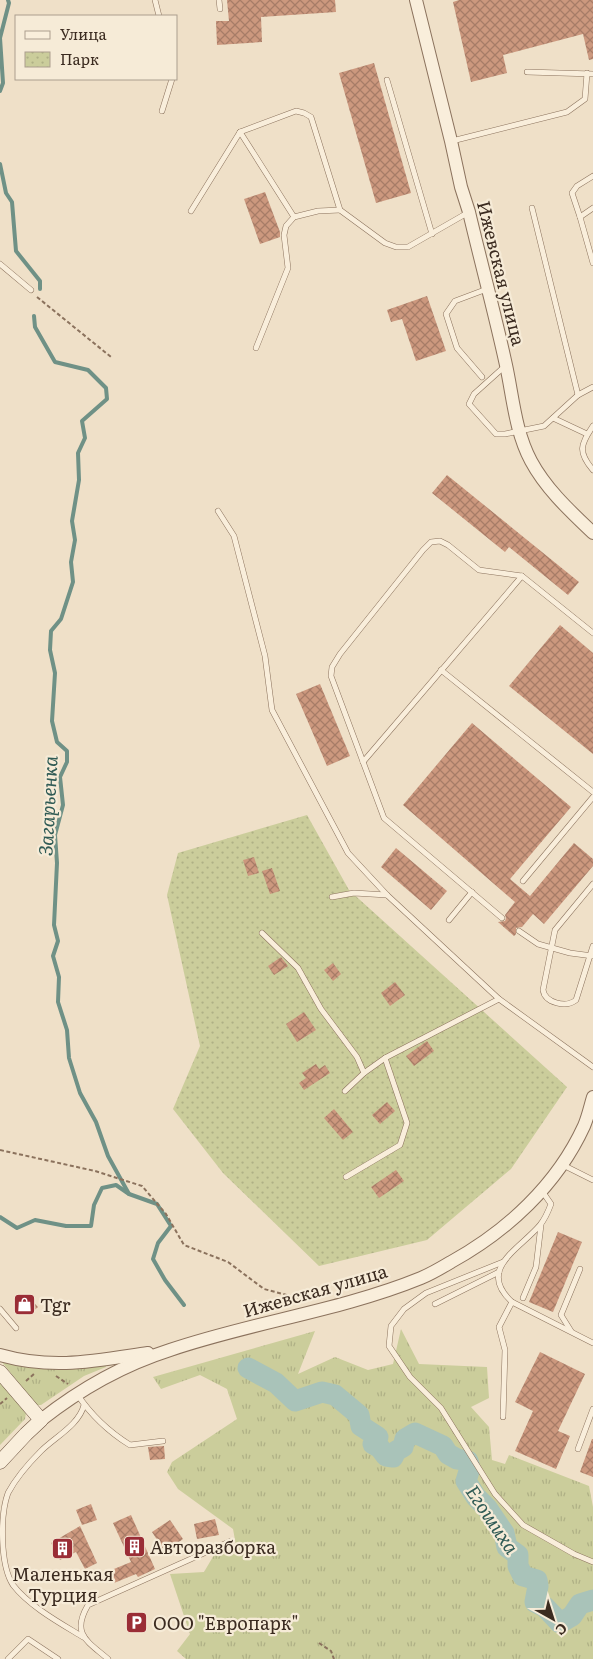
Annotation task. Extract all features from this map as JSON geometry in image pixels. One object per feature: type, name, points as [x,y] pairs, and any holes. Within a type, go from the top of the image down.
[{"type":"main road","points":[[0,1372],[41,1420]]},
{"type":"main road","name":"Ижевская улица","points":[[0,1462],[41,1420]]},
{"type":"street","name":"Ижевская улица","points":[[416,0],[461,188],[469,212],[520,431],[530,460],[544,482],[560,501],[593,533]]},
{"type":"street","name":"Ижевская улица","points":[[41,1420],[81,1400],[136,1363],[170,1350],[372,1295],[422,1278],[473,1250],[509,1223],[542,1191],[563,1164],[584,1124],[593,1097]]},
{"type":"street","points":[[0,1355],[40,1364],[61,1364],[170,1350]]},
{"type":"lane","points":[[155,0],[159,15]]},
{"type":"lane","points":[[219,0],[220,9]]},
{"type":"lane","points":[[451,141],[567,112],[585,99],[590,74],[527,72]]},
{"type":"lane","points":[[162,111],[172,80]]},
{"type":"lane","points":[[386,80],[432,234]]},
{"type":"lane","points":[[191,211],[240,132],[296,111],[304,112],[311,117],[340,210],[385,242],[396,247],[408,247],[469,212]]},
{"type":"lane","points":[[240,132],[294,218]]},
{"type":"lane","points":[[593,176],[578,186],[572,193],[593,263]]},
{"type":"lane","points":[[532,208],[578,396]]},
{"type":"lane","points":[[580,217],[593,208]]},
{"type":"lane","points":[[256,348],[288,268],[284,235],[286,226],[294,218],[318,211],[340,210]]},
{"type":"lane","points":[[0,264],[31,290]]},
{"type":"lane","points":[[482,377],[457,348],[446,314],[455,301],[487,288]]},
{"type":"lane","points":[[506,366],[474,394],[469,404],[496,434],[500,435],[544,426],[578,396],[593,387]]},
{"type":"lane","points":[[553,418],[588,434]]},
{"type":"lane","points":[[593,426],[582,447],[582,454],[593,470]]},
{"type":"lane","points":[[218,511],[234,536],[265,656],[272,710],[348,853],[387,895],[500,999],[593,1067]]},
{"type":"lane","points":[[502,918],[384,818],[331,676],[332,667],[340,654],[431,542],[440,541],[479,570],[522,576],[593,633]]},
{"type":"lane","points":[[363,762],[522,576]]},
{"type":"lane","points":[[441,670],[593,792]]},
{"type":"lane","points":[[523,881],[593,797]]},
{"type":"lane","points":[[593,884],[555,930],[543,990],[547,999],[558,1003],[572,1004],[576,1000],[592,956],[593,946]]},
{"type":"lane","points":[[449,920],[472,892]]},
{"type":"lane","points":[[332,897],[354,893],[387,895]]},
{"type":"lane","points":[[519,931],[538,944],[570,953],[592,956]]},
{"type":"lane","points":[[262,933],[298,968],[321,1010],[357,1057],[364,1073]]},
{"type":"lane","points":[[345,1091],[384,1058],[500,999]]},
{"type":"lane","points":[[346,1177],[400,1145],[406,1122],[384,1058]]},
{"type":"lane","points":[[563,1164],[593,1180]]},
{"type":"lane","points":[[523,1298],[536,1267],[541,1225],[551,1204],[542,1191]]},
{"type":"lane","points":[[541,1225],[503,1262],[426,1293],[404,1308],[391,1326],[389,1346],[410,1377],[441,1408],[495,1494],[523,1525],[574,1554],[593,1562]]},
{"type":"lane","points":[[503,1262],[499,1272],[500,1285],[512,1302],[593,1343]]},
{"type":"lane","points":[[572,1333],[561,1315],[580,1269]]},
{"type":"lane","points":[[435,1304],[499,1272]]},
{"type":"lane","points":[[503,1417],[505,1350],[499,1327],[512,1302]]},
{"type":"lane","points":[[0,1308],[16,1328]]},
{"type":"lane","points":[[81,1400],[114,1435],[130,1445],[163,1440]]},
{"type":"lane","points":[[81,1400],[82,1414],[42,1450],[23,1471],[8,1493],[4,1506],[1,1537],[2,1555],[6,1571],[22,1595],[83,1637],[108,1659]]},
{"type":"lane","points":[[578,1449],[593,1409]]},
{"type":"lane","points":[[83,1637],[80,1627],[81,1617],[88,1606],[231,1541]]},
{"type":"lane","points":[[8,1659],[28,1640],[58,1659]]},
{"type":"path","points":[[41,299],[111,357]]},
{"type":"path","points":[[0,1150],[95,1171],[142,1186],[166,1214],[184,1245],[228,1262],[264,1289],[302,1300]]},
{"type":"path","points":[[21,1386],[39,1369]]},
{"type":"path","points":[[319,1643],[331,1651],[334,1659]]},
{"type":"green space","points":[[307,815],[349,890],[567,1087],[511,1169],[427,1240],[319,1266],[223,1173],[173,1109],[200,1046],[167,895],[178,853]]},
{"type":"green space","points":[[401,1329],[419,1364],[487,1367],[489,1398],[471,1407],[489,1427],[492,1460],[505,1464],[509,1455],[589,1486],[593,1507],[593,1659],[186,1659],[177,1651],[190,1634],[170,1574],[204,1572],[214,1555],[237,1551],[233,1529],[178,1489],[167,1472],[172,1462],[237,1419],[227,1389],[200,1375],[161,1389],[153,1377],[315,1331],[298,1374],[335,1357],[368,1370],[393,1364]]},
{"type":"green space","points":[[3,1360],[16,1365],[41,1369],[105,1364],[106,1367],[84,1376],[41,1405],[36,1405],[2,1362]]},
{"type":"green space","points":[[0,1382],[26,1413],[25,1419],[0,1445]]},
{"type":"building","points":[[227,0],[335,0],[336,12],[261,17],[262,42],[217,45],[216,21],[229,21]]},
{"type":"building","points":[[459,0],[593,0],[593,59],[589,60],[583,34],[503,55],[507,73],[471,82],[453,2]]},
{"type":"building","points":[[374,63],[411,193],[376,203],[339,73]]},
{"type":"building","points":[[265,192],[280,232],[280,237],[260,244],[244,199]]},
{"type":"building","points":[[427,296],[446,351],[416,361],[402,319],[391,322],[387,310]]},
{"type":"building","points":[[447,475],[579,582],[568,595],[509,547],[505,552],[432,493]]},
{"type":"building","points":[[560,625],[593,653],[593,754],[509,686]]},
{"type":"building","points":[[320,684],[350,756],[327,766],[296,694]]},
{"type":"building","points":[[472,723],[571,807],[510,879],[530,896],[574,843],[593,859],[593,866],[544,924],[533,914],[522,927],[516,928],[514,936],[498,922],[505,921],[505,915],[515,902],[403,805]]},
{"type":"building","points":[[396,848],[447,891],[431,910],[381,867]]},
{"type":"building","points":[[254,857],[259,873],[248,876],[243,860]]},
{"type":"building","points":[[272,868],[280,891],[270,894],[262,871]]},
{"type":"building","points":[[281,957],[288,966],[274,975],[268,966]]},
{"type":"building","points":[[333,963],[341,974],[333,981],[324,970]]},
{"type":"building","points":[[395,982],[405,995],[390,1006],[381,993]]},
{"type":"building","points":[[304,1012],[316,1030],[297,1042],[286,1024]]},
{"type":"building","points":[[427,1041],[434,1051],[414,1066],[406,1056]]},
{"type":"building","points":[[316,1064],[319,1069],[325,1065],[330,1073],[304,1090],[299,1083],[306,1078],[302,1073]]},
{"type":"building","points":[[387,1102],[395,1111],[380,1124],[372,1115]]},
{"type":"building","points":[[334,1109],[353,1132],[343,1140],[324,1118]]},
{"type":"building","points":[[396,1170],[404,1181],[379,1198],[371,1187]]},
{"type":"building","points":[[558,1232],[582,1242],[553,1312],[529,1302]]},
{"type":"building","points":[[27,1295],[38,1307],[29,1315],[18,1303]]},
{"type":"building","points":[[540,1352],[585,1374],[558,1431],[570,1436],[556,1469],[515,1451],[533,1411],[515,1402]]},
{"type":"building","points":[[593,1439],[593,1477],[580,1472]]},
{"type":"building","points":[[164,1446],[165,1459],[150,1460],[148,1447]]},
{"type":"building","points":[[91,1504],[97,1520],[82,1525],[76,1510]]},
{"type":"building","name":"Авторазборка","points":[[131,1515],[155,1569],[138,1577],[136,1574],[114,1583],[109,1571],[131,1562],[113,1523]]},
{"type":"building","points":[[215,1519],[219,1535],[197,1539],[194,1524]]},
{"type":"building","points":[[170,1520],[183,1539],[165,1552],[152,1532]]},
{"type":"building","points":[[80,1526],[97,1563],[85,1569],[76,1552],[60,1560],[51,1543]]},
{"type":"waterway","name":"Загарьенка","points":[[0,91],[3,83],[0,38],[9,3],[8,0]]},
{"type":"waterway","name":"Загарьенка","points":[[0,164],[6,193],[12,202],[16,251],[40,281],[40,289]]},
{"type":"waterway","name":"Загарьенка","points":[[34,316],[35,327],[55,362],[88,370],[106,388],[107,399],[82,421],[85,438],[78,453],[79,480],[72,521],[75,540],[71,562],[73,582],[61,619],[51,631],[50,650],[55,673],[52,721],[57,742],[67,751],[67,762],[60,777],[63,805],[55,835],[57,863],[54,925],[58,941],[53,956],[59,977],[58,1002],[67,1030],[69,1058],[80,1093],[96,1122],[108,1156],[129,1194]]},
{"type":"waterway","name":"Егошиха","points":[[0,1217],[17,1228],[35,1220],[66,1226],[91,1226],[94,1205],[102,1188],[116,1185],[129,1194],[157,1204],[171,1226],[158,1243],[153,1259],[165,1280],[184,1305]]},
{"type":"waterway","name":"Егошиха","points":[[248,1368],[276,1383],[295,1401],[322,1392],[335,1395],[359,1415],[361,1426],[378,1437],[373,1444],[380,1448],[386,1456],[393,1457],[396,1451],[403,1447],[405,1439],[415,1433],[443,1446],[448,1454],[457,1459],[468,1461],[470,1468],[466,1481],[504,1533],[507,1547],[518,1555],[518,1566],[523,1576],[537,1580],[538,1586],[535,1602],[545,1607],[560,1623],[572,1616],[580,1604],[593,1600]]},
{"type":"place","name":"Tgr","points":[[24,1304]]},
{"type":"place","name":"Авторазборка","points":[[134,1546]]},
{"type":"place","name":"Маленькая Турция","points":[[63,1548]]},
{"type":"place","name":"ООО \"Европарк\"","points":[[137,1622]]}]
